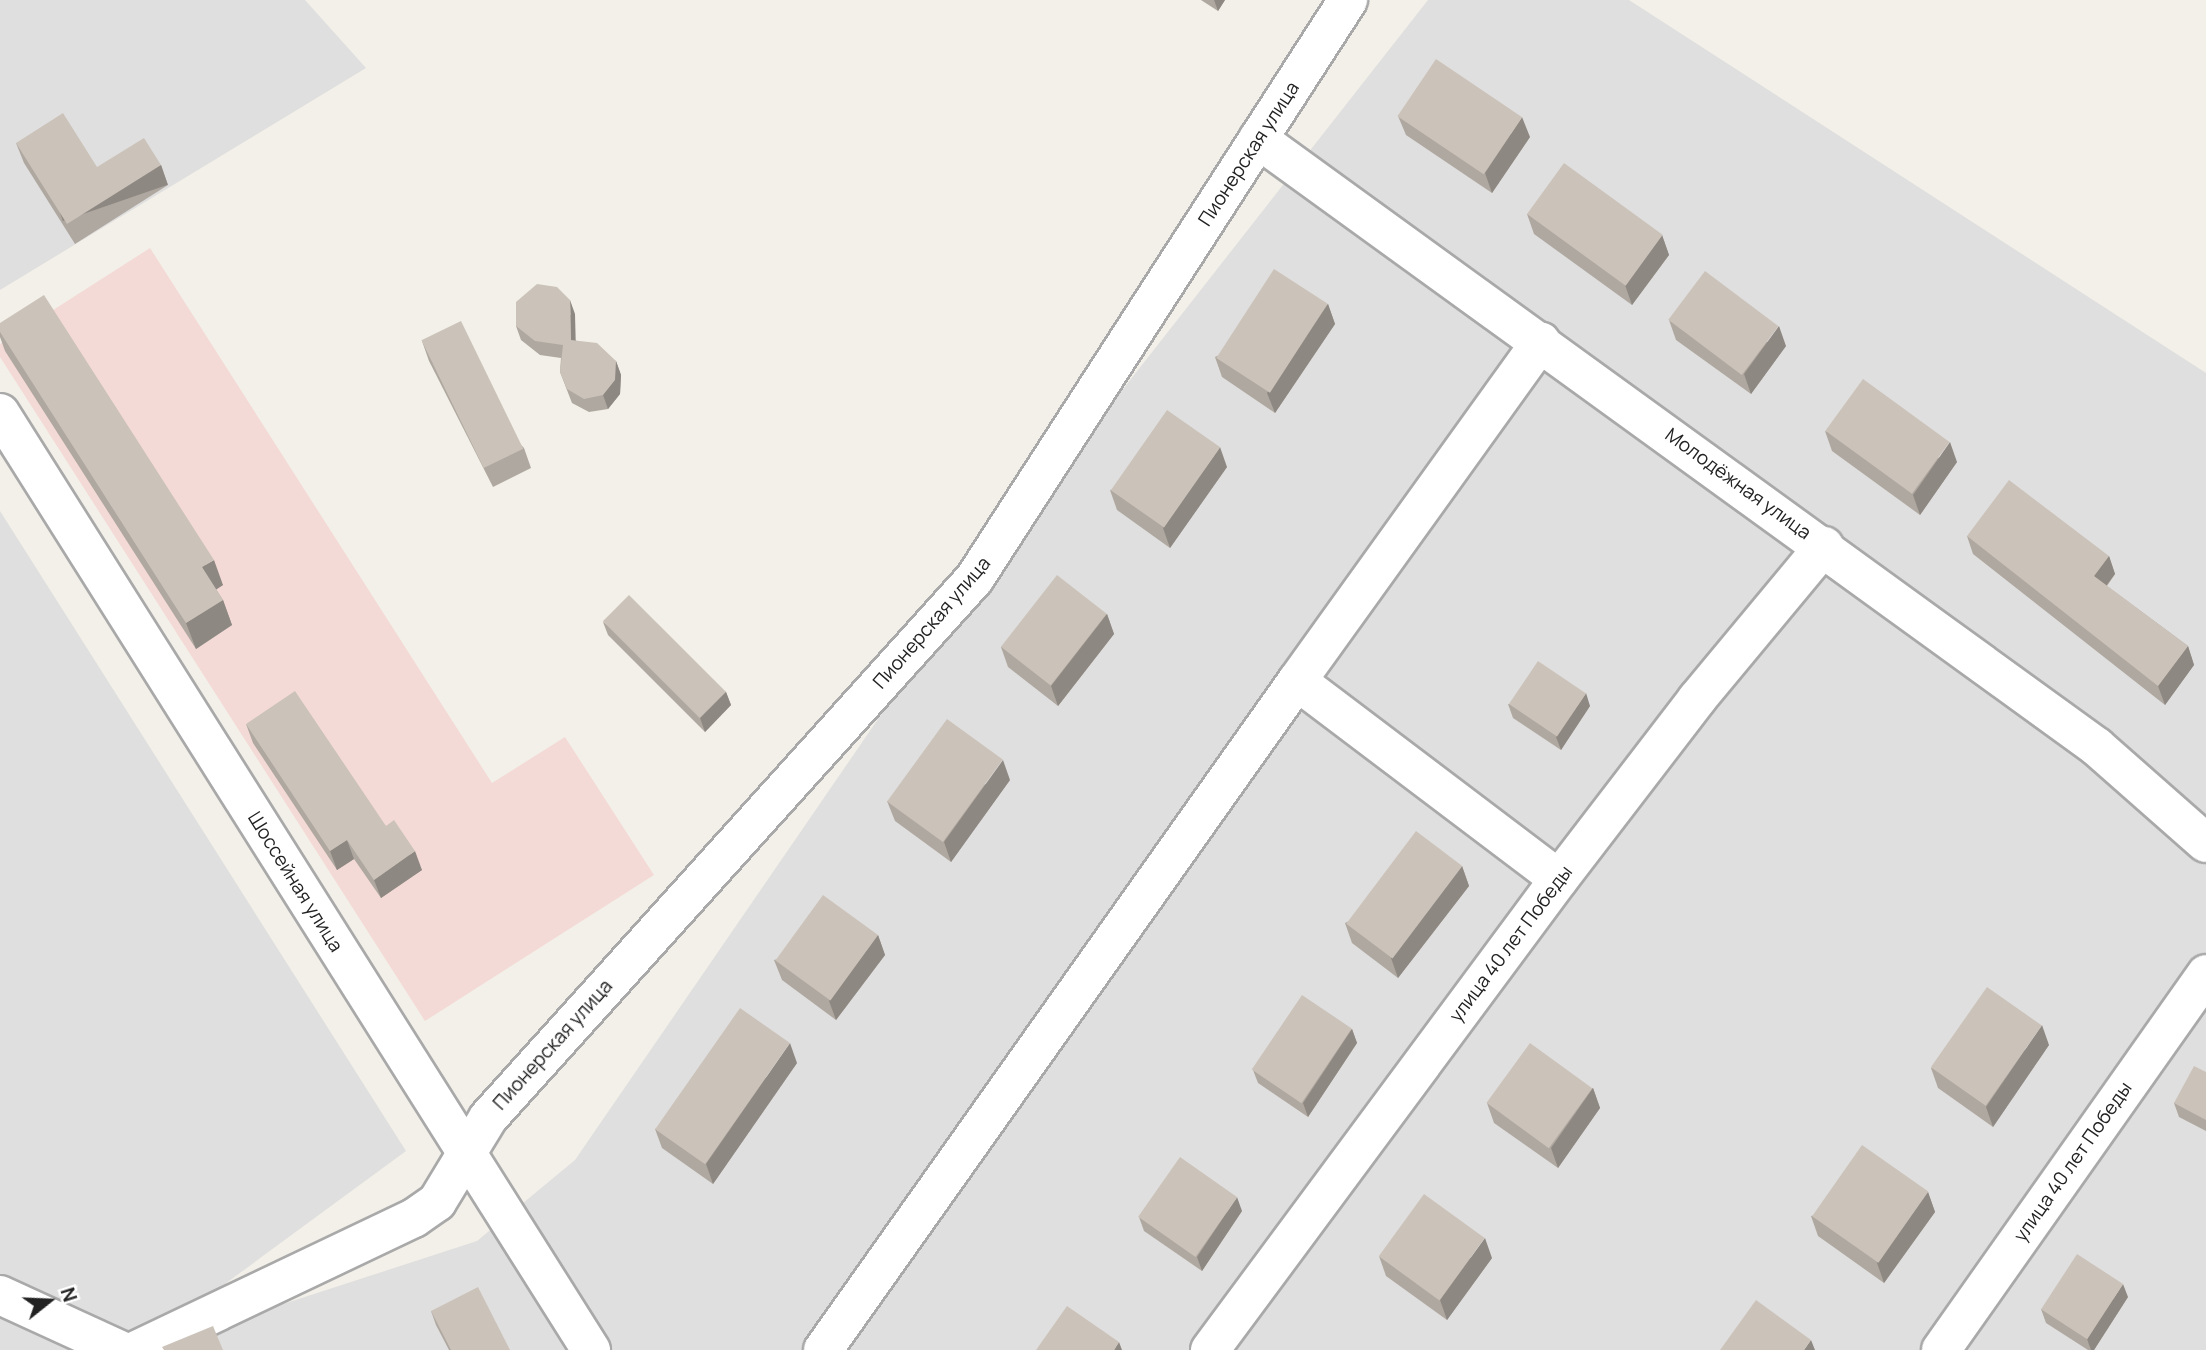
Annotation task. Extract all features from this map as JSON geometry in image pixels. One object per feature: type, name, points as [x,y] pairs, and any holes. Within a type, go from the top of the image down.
[{"type":"street","name":"Пионерская улица","points":[[137,1350],[414,1218],[437,1202],[488,1118],[975,578],[1348,0]]},
{"type":"street","name":"Молодёжная улица","points":[[1258,139],[1824,546],[2097,747],[2206,843]]},
{"type":"street","points":[[823,1350],[1541,342]]},
{"type":"street","name":"Шоссейная улица","points":[[0,413],[591,1350]]},
{"type":"street","name":"улица 40 лет Победы","points":[[1210,1350],[1559,879],[1698,699],[1824,546]]},
{"type":"street","points":[[1297,681],[1559,879]]},
{"type":"street","name":"улица 40 лет Победы","points":[[1941,1350],[2206,974]]},
{"type":"street","points":[[0,1295],[120,1350]]},
{"type":"shaded area","points":[[0,0],[305,0],[366,68],[0,290]]},
{"type":"shaded area","points":[[1428,0],[1629,0],[2206,373],[2206,1350],[142,1350],[477,1241],[575,1160],[975,578]]},
{"type":"shaded area","points":[[150,248],[492,783],[565,737],[654,875],[425,1021],[0,357],[0,344]]},
{"type":"shaded area","points":[[0,511],[406,1151],[135,1350],[0,1350]]},
{"type":"building","points":[[1436,59],[1522,117],[1484,174],[1397,116]]},
{"type":"building","points":[[63,113],[97,167],[144,138],[161,165],[67,224],[16,143]]},
{"type":"building","points":[[1564,163],[1663,235],[1626,286],[1527,214]]},
{"type":"building","points":[[1274,269],[1328,304],[1270,393],[1216,358]]},
{"type":"building","points":[[1705,271],[1778,326],[1742,375],[1668,320]]},
{"type":"building","points":[[537,284],[557,287],[570,300],[571,340],[597,343],[616,361],[615,380],[603,395],[584,399],[567,389],[560,372],[563,345],[535,341],[516,326],[516,302]]},
{"type":"building","points":[[44,295],[214,560],[202,567],[223,600],[186,623],[0,332],[0,323]]},
{"type":"building","points":[[461,321],[523,449],[484,468],[421,340]]},
{"type":"building","points":[[1863,379],[1950,442],[1912,494],[1825,431]]},
{"type":"building","points":[[1167,410],[1220,447],[1164,528],[1111,490]]},
{"type":"building","points":[[2009,480],[2109,556],[2094,576],[2188,646],[2158,686],[1967,536]]},
{"type":"building","points":[[1057,575],[1107,614],[1051,685],[1001,647]]},
{"type":"building","points":[[629,595],[726,692],[700,718],[603,621]]},
{"type":"building","points":[[1538,661],[1586,693],[1557,737],[1509,704]]},
{"type":"building","points":[[295,691],[386,826],[394,820],[415,851],[374,880],[347,840],[330,851],[246,724]]},
{"type":"building","points":[[947,719],[1003,760],[943,842],[887,802]]},
{"type":"building","points":[[1416,831],[1462,866],[1393,959],[1346,924]]},
{"type":"building","points":[[823,895],[878,935],[830,1000],[775,961]]},
{"type":"building","points":[[1987,987],[2042,1025],[1986,1106],[1931,1067]]},
{"type":"building","points":[[1302,995],[1352,1029],[1301,1103],[1252,1070]]},
{"type":"building","points":[[740,1008],[790,1043],[705,1164],[655,1129]]},
{"type":"building","points":[[1530,1043],[1592,1088],[1549,1148],[1487,1103]]},
{"type":"building","points":[[2194,1066],[2206,1072],[2206,1120],[2174,1103]]},
{"type":"building","points":[[1862,1145],[1928,1191],[1878,1263],[1812,1216]]},
{"type":"building","points":[[1180,1157],[1237,1197],[1195,1257],[1138,1217]]},
{"type":"building","points":[[1424,1194],[1485,1238],[1439,1300],[1379,1256]]},
{"type":"building","points":[[2077,1254],[2123,1284],[2087,1339],[2041,1309]]},
{"type":"building","points":[[478,1287],[510,1350],[451,1350],[431,1311]]},
{"type":"building","points":[[1756,1300],[1811,1340],[1804,1350],[1720,1350]]},
{"type":"building","points":[[1067,1306],[1119,1342],[1114,1350],[1036,1350]]},
{"type":"building","points":[[213,1326],[223,1350],[164,1350],[162,1347]]}]
